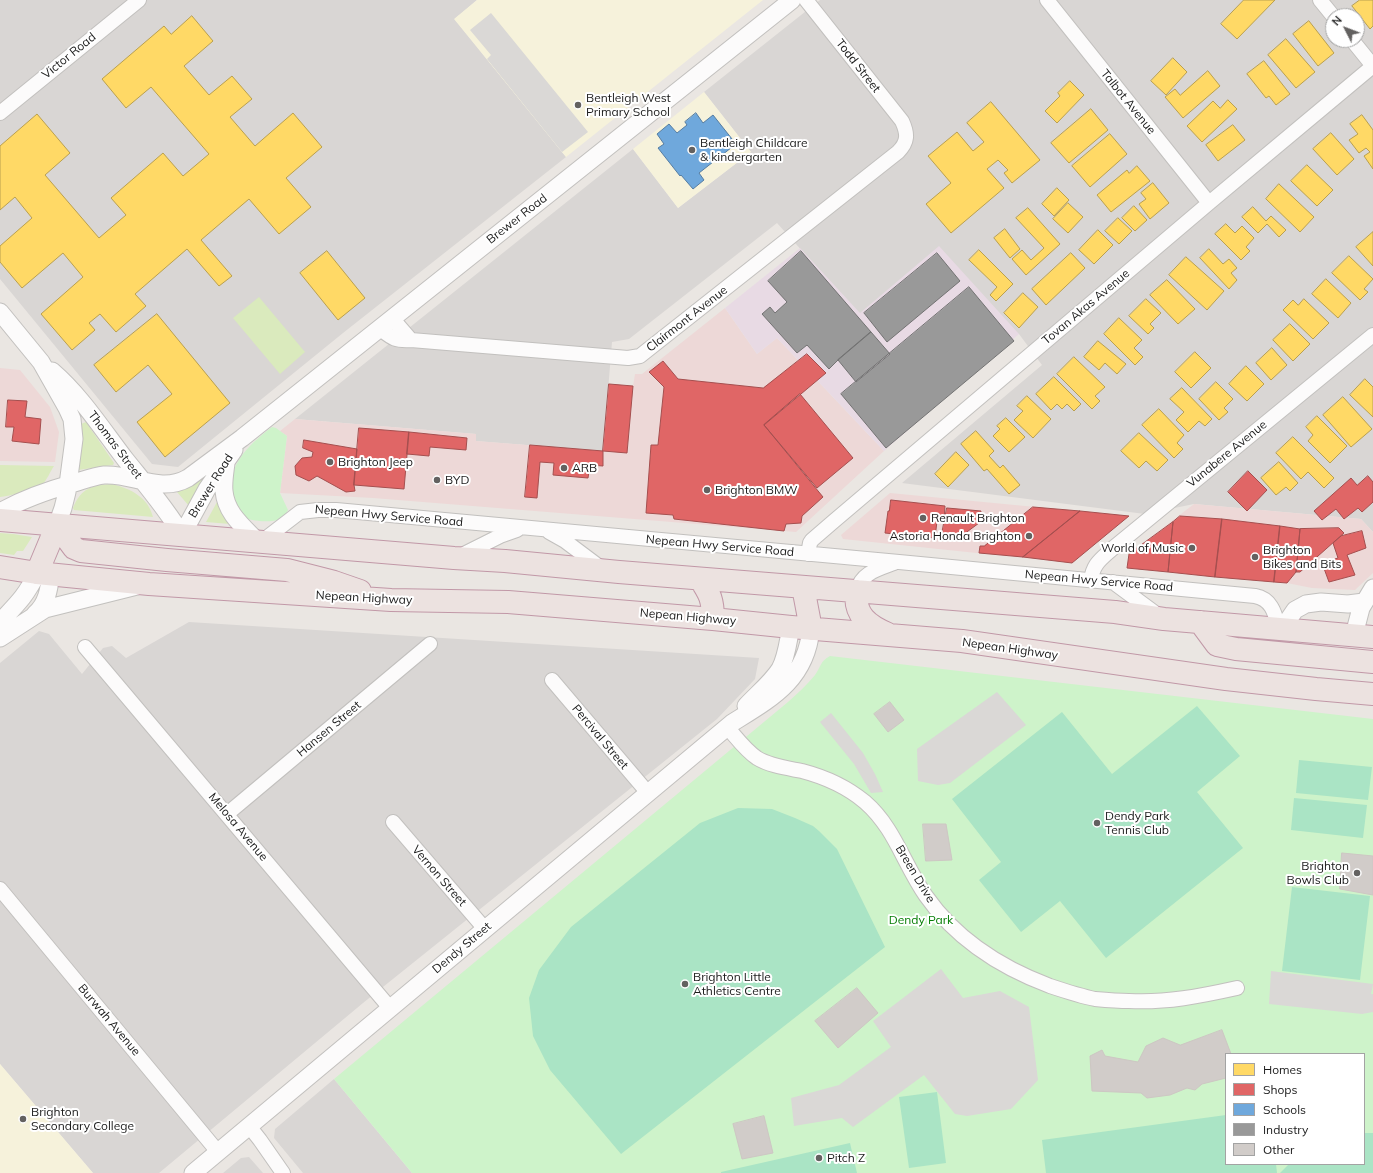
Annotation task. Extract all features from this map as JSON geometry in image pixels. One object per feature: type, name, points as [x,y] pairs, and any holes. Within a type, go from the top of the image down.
[{"type":"highway","points":[[0,520],[1108,612],[1164,619],[1367,637],[1363,661],[1346,692]]},
{"type":"highway","points":[[57,525],[74,548],[80,551],[167,560],[282,569],[303,573],[334,582],[384,600]]},
{"type":"highway","points":[[44,573],[57,525]]},
{"type":"highway","points":[[151,584],[182,535]]},
{"type":"highway","points":[[258,567],[260,542]]},
{"type":"highway","name":"Nepean Highway","points":[[0,567],[151,584],[384,600],[508,602],[962,641],[1226,679],[1373,694]]},
{"type":"highway","points":[[700,579],[712,599],[712,619]]},
{"type":"highway","points":[[801,628],[803,587]]},
{"type":"highway","points":[[857,591],[856,605],[863,618],[876,628],[893,636]]},
{"type":"highway","points":[[1200,622],[1217,645],[1263,652],[1363,661]]},
{"type":"street","name":"Victor Road","points":[[0,113],[139,0]]},
{"type":"street","name":"Brewer Road","points":[[0,512],[23,501],[96,476],[119,476],[163,485],[174,484],[182,481],[242,438],[792,0]]},
{"type":"street","name":"Todd Street","points":[[806,0],[902,121],[907,135]]},
{"type":"street","name":"Talbot Avenue","points":[[1047,0],[1209,203]]},
{"type":"street","points":[[1320,0],[1326,8]]},
{"type":"street","points":[[1358,48],[1373,66]]},
{"type":"street","name":"Tovan Akas Avenue","points":[[808,554],[812,540],[1373,66]]},
{"type":"street","name":"Clairmont Avenue","points":[[386,323],[411,340],[628,358],[640,356],[898,152],[904,146],[907,135]]},
{"type":"street","name":"Thomas Street","points":[[0,312],[41,362],[67,408],[72,423],[74,434],[68,485],[65,503],[57,525]]},
{"type":"street","name":"Vunabere Avenue","points":[[1091,580],[1094,568],[1098,562],[1112,549],[1373,335]]},
{"type":"street","name":"Thomas Street","points":[[41,362],[62,380],[80,399],[169,515],[182,535]]},
{"type":"street","name":"Brewer Road","points":[[182,535],[207,489],[242,438]]},
{"type":"street","points":[[226,461],[223,487],[226,503],[234,518],[260,542]]},
{"type":"street","name":"Nepean Hwy Service Road","points":[[260,542],[300,512],[309,510],[336,510],[1113,582],[1259,597],[1265,599],[1271,606],[1281,629]]},
{"type":"street","name":"Nepean Hwy Service Road","points":[[454,558],[500,536],[527,528]]},
{"type":"street","name":"Nepean Hwy Service Road","points":[[542,529],[565,541],[605,571]]},
{"type":"street","name":"Nepean Hwy Service Road","points":[[857,591],[860,582],[870,572],[899,562]]},
{"type":"street","points":[[27,620],[38,611],[47,596],[44,573]]},
{"type":"street","points":[[0,622],[20,602],[30,587],[44,573]]},
{"type":"street","points":[[1113,582],[1164,619]]},
{"type":"street","points":[[0,638],[39,612],[50,607],[151,584]]},
{"type":"street","points":[[1281,629],[1295,610],[1306,604],[1321,602],[1348,604],[1368,595]]},
{"type":"street","points":[[1367,637],[1358,616],[1368,595]]},
{"type":"street","name":"Dendy Street","points":[[193,1173],[729,725],[768,699],[791,679],[800,668],[810,644],[801,628]]},
{"type":"street","name":"Hansen Street","points":[[227,814],[430,644]]},
{"type":"street","name":"Melosa Avenue","points":[[85,647],[390,1008]]},
{"type":"street","name":"Percival Street","points":[[552,680],[648,793]]},
{"type":"street","name":"Breen Drive","points":[[729,725],[745,748],[757,758],[766,763],[825,778],[852,793],[866,803],[889,829],[919,885],[935,907],[970,942],[1013,971],[1068,992],[1095,999],[1130,1001],[1191,998],[1237,988]]},
{"type":"street","name":"Vernon Street","points":[[393,822],[485,929]]},
{"type":"street","name":"Burwah Avenue","points":[[0,889],[218,1152]]},
{"type":"street","points":[[245,1129],[260,1140],[280,1170]]},
{"type":"shaded area","points":[[0,0],[477,0],[455,19],[566,157],[343,333],[178,467],[152,464],[0,279]]},
{"type":"shaded area","name":"Bentleigh West Primary School","points":[[477,0],[763,0],[566,157],[454,19]]},
{"type":"shaded area","points":[[820,0],[1373,0],[1373,532],[1361,519],[1194,504],[1145,514],[902,483],[1042,365],[1019,334],[859,314],[777,223],[629,339],[612,342],[603,451],[475,441],[476,434],[295,419],[633,149],[678,208],[751,152],[704,92]]},
{"type":"shaded area","points":[[491,13],[588,132],[562,152],[487,59],[491,55],[470,30]]},
{"type":"shaded area","name":"Bentleigh Childcare & kindergarten","points":[[704,92],[751,152],[678,208],[633,149]]},
{"type":"shaded area","points":[[939,246],[1019,334],[884,451],[777,338],[757,354],[725,308],[800,248],[860,313]]},
{"type":"shaded area","points":[[725,308],[757,354],[777,338],[884,451],[796,532],[373,498],[280,493],[287,436],[280,431],[295,419],[476,434],[476,441],[603,451],[609,384],[633,386],[635,374],[642,374]]},
{"type":"shaded area","points":[[0,368],[20,370],[50,407],[59,432],[55,462],[0,461]]},
{"type":"shaded area","points":[[890,493],[1129,516],[1072,563],[843,539],[841,535]]},
{"type":"shaded area","points":[[1194,504],[1361,519],[1373,532],[1373,573],[1355,590],[1312,588],[1287,583],[1127,568],[1129,554]]},
{"type":"shaded area","points":[[189,622],[759,658],[755,679],[717,719],[363,1003],[159,1173],[93,1173],[0,1064],[0,663],[39,631],[49,634],[82,674],[103,648],[112,646],[126,658]]},
{"type":"shaded area","points":[[997,692],[1026,725],[950,783],[938,785],[918,781],[917,749]]},
{"type":"shaded area","points":[[831,713],[863,753],[883,792],[871,793],[854,764],[820,722]]},
{"type":"shaded area","points":[[941,969],[963,998],[1000,991],[1029,1007],[1038,1080],[1011,1109],[967,1116],[955,1114],[924,1075],[853,1127],[842,1118],[794,1126],[791,1098],[839,1085],[891,1047],[873,1021]]},
{"type":"shaded area","points":[[1271,971],[1373,984],[1371,994],[1373,994],[1373,1012],[1362,1014],[1269,1004]]},
{"type":"shaded area","name":"Brighton Secondary College","points":[[0,1064],[93,1173],[0,1173]]},
{"type":"shaded area","points":[[334,1079],[412,1173],[303,1173],[274,1138],[275,1129]]},
{"type":"shaded area","points":[[249,1157],[263,1173],[223,1173],[241,1158]]},
{"type":"green space","points":[[259,297],[305,352],[280,374],[233,318]]},
{"type":"green space","points":[[86,422],[114,463],[113,465],[78,470],[81,424]]},
{"type":"green space","points":[[272,427],[276,428],[287,436],[280,493],[288,510],[283,517],[276,520],[265,521],[247,519],[238,513],[232,491],[234,469],[246,450]]},
{"type":"green space","points":[[0,465],[54,466],[45,481],[39,487],[0,497]]},
{"type":"green space","points":[[205,473],[208,475],[189,506],[177,492],[191,485]]},
{"type":"green space","points":[[112,484],[126,488],[143,499],[151,510],[153,517],[74,510],[73,508],[76,501],[88,489],[99,485]]},
{"type":"green space","points":[[217,502],[230,524],[206,522]]},
{"type":"green space","points":[[0,533],[32,537],[23,551],[17,551],[14,555],[0,553]]},
{"type":"green space","name":"Dendy Park","points":[[830,656],[1373,719],[1373,1173],[412,1173],[334,1079],[788,702],[812,679],[822,662]]},
{"type":"green space","name":"Dendy Park Tennis Club","points":[[1197,706],[1240,756],[1197,792],[1243,848],[1106,958],[1060,901],[1021,932],[979,880],[1001,862],[952,799],[1062,712],[1112,774]]},
{"type":"green space","points":[[1299,760],[1372,767],[1368,800],[1296,793]]},
{"type":"green space","points":[[1294,798],[1367,805],[1363,838],[1291,830]]},
{"type":"green space","name":"Brighton Little Athletics Centre","points":[[738,808],[772,809],[813,826],[819,831],[837,849],[885,947],[621,1154],[550,1070],[533,1036],[529,998],[539,970],[571,927],[700,823]]},
{"type":"green space","points":[[1292,887],[1370,896],[1360,980],[1282,971]]},
{"type":"green space","points":[[937,1092],[946,1163],[909,1168],[899,1097]]},
{"type":"green space","points":[[1225,1115],[1225,1165],[1276,1165],[1277,1173],[1046,1173],[1042,1140]]},
{"type":"green space","points":[[1365,1133],[1373,1133],[1373,1173],[1280,1173],[1288,1165],[1365,1165]]},
{"type":"green space","name":"Pitch Z","points":[[850,1143],[857,1173],[721,1173],[721,1172]]},
{"type":"building: Homes","points":[[1244,0],[1275,0],[1237,39],[1221,24]]},
{"type":"building: Homes","points":[[1360,0],[1373,0],[1373,26],[1370,29],[1365,23],[1365,8],[1354,8],[1352,6]]},
{"type":"building: Homes","points":[[192,16],[213,41],[184,66],[209,95],[232,76],[252,99],[230,117],[255,146],[293,113],[322,147],[286,178],[311,207],[279,234],[249,199],[201,240],[232,276],[219,286],[187,249],[135,294],[146,306],[116,332],[100,314],[89,323],[95,330],[72,350],[41,314],[83,277],[63,253],[22,288],[0,262],[0,246],[32,218],[15,197],[0,210],[0,146],[37,114],[70,153],[45,175],[99,238],[126,215],[111,198],[163,153],[183,176],[209,154],[151,87],[126,108],[102,79],[164,26],[171,34]]},
{"type":"building: Homes","points":[[1309,21],[1325,41],[1325,48],[1330,48],[1334,53],[1318,66],[1293,34]]},
{"type":"building: Homes","points":[[1286,39],[1315,72],[1296,88],[1268,55]]},
{"type":"building: Homes","points":[[1173,58],[1187,72],[1166,95],[1151,81]]},
{"type":"building: Homes","points":[[1264,61],[1290,94],[1276,105],[1269,96],[1266,98],[1247,74]]},
{"type":"building: Homes","points":[[1208,71],[1220,86],[1183,118],[1165,97],[1175,89],[1180,95]]},
{"type":"building: Homes","points":[[1070,81],[1084,95],[1057,123],[1045,111],[1060,96],[1058,93]]},
{"type":"building: Homes","points":[[1228,100],[1237,109],[1202,142],[1187,126],[1213,101],[1220,108]]},
{"type":"building: Homes","points":[[991,102],[1040,160],[1012,183],[1004,173],[1008,170],[998,160],[987,169],[1004,188],[951,233],[926,204],[951,183],[928,156],[957,132],[973,151],[984,142],[967,123]]},
{"type":"building: Homes","points":[[1091,109],[1108,130],[1069,163],[1051,143]]},
{"type":"building: Homes","points":[[1362,115],[1373,130],[1373,169],[1364,156],[1370,152],[1366,148],[1359,153],[1349,140],[1358,134],[1350,124]]},
{"type":"building: Homes","points":[[1233,125],[1245,140],[1218,161],[1206,145]]},
{"type":"building: Homes","points":[[1331,133],[1354,159],[1337,175],[1313,149]]},
{"type":"building: Homes","points":[[1110,134],[1127,154],[1090,187],[1072,166]]},
{"type":"building: Homes","points":[[1307,165],[1333,190],[1317,206],[1291,181]]},
{"type":"building: Homes","points":[[1137,166],[1150,181],[1111,212],[1097,195],[1127,170],[1129,173]]},
{"type":"building: Homes","points":[[1153,183],[1169,203],[1150,219],[1139,204],[1146,199],[1141,193]]},
{"type":"building: Homes","points":[[1279,184],[1314,217],[1300,232],[1266,199]]},
{"type":"building: Homes","points":[[1057,188],[1069,200],[1054,216],[1042,204]]},
{"type":"building: Homes","points":[[1068,203],[1083,217],[1068,233],[1053,219]]},
{"type":"building: Homes","points":[[1134,206],[1147,220],[1135,231],[1122,218]]},
{"type":"building: Homes","points":[[1253,207],[1266,221],[1271,216],[1286,230],[1279,237],[1267,224],[1258,233],[1242,217]]},
{"type":"building: Homes","points":[[1028,208],[1060,244],[1026,275],[1012,259],[1022,250],[1031,260],[1044,248],[1016,218]]},
{"type":"building: Homes","points":[[1118,218],[1132,231],[1119,244],[1105,231]]},
{"type":"building: Homes","points":[[1226,224],[1235,233],[1242,226],[1254,238],[1246,247],[1250,251],[1241,260],[1215,234]]},
{"type":"building: Homes","points":[[1005,229],[1020,249],[1010,258],[994,238]]},
{"type":"building: Homes","points":[[1098,230],[1113,245],[1094,264],[1079,250]]},
{"type":"building: Homes","points":[[1373,232],[1373,266],[1356,247]]},
{"type":"building: Homes","points":[[1209,249],[1223,264],[1229,259],[1237,268],[1231,273],[1237,280],[1229,289],[1200,258]]},
{"type":"building: Homes","points":[[979,250],[1013,284],[996,301],[990,295],[997,287],[969,260]]},
{"type":"building: Homes","points":[[327,251],[365,298],[338,320],[300,273]]},
{"type":"building: Homes","points":[[1071,253],[1085,268],[1046,305],[1032,289]]},
{"type":"building: Homes","points":[[1349,256],[1373,279],[1364,289],[1368,292],[1360,300],[1332,273]]},
{"type":"building: Homes","points":[[1186,257],[1224,291],[1207,310],[1169,275]]},
{"type":"building: Homes","points":[[1326,279],[1351,303],[1338,318],[1312,294]]},
{"type":"building: Homes","points":[[1167,280],[1195,309],[1178,324],[1150,295]]},
{"type":"building: Homes","points":[[1023,293],[1038,307],[1019,328],[1004,313]]},
{"type":"building: Homes","points":[[1146,299],[1161,313],[1150,324],[1154,328],[1148,334],[1129,316]]},
{"type":"building: Homes","points":[[1304,299],[1329,323],[1313,339],[1283,310],[1293,300],[1298,305]]},
{"type":"building: Homes","points":[[157,314],[230,403],[165,457],[137,422],[172,394],[148,365],[116,392],[94,365]]},
{"type":"building: Homes","points":[[1119,318],[1142,340],[1134,348],[1143,357],[1135,365],[1104,334]]},
{"type":"building: Homes","points":[[1290,324],[1310,344],[1293,361],[1273,340]]},
{"type":"building: Homes","points":[[1098,341],[1126,364],[1117,374],[1105,363],[1099,370],[1084,357]]},
{"type":"building: Homes","points":[[1272,348],[1287,365],[1271,380],[1256,363]]},
{"type":"building: Homes","points":[[1195,352],[1211,368],[1191,388],[1175,372]]},
{"type":"building: Homes","points":[[1074,357],[1105,387],[1095,396],[1100,401],[1092,409],[1057,374]]},
{"type":"building: Homes","points":[[1246,366],[1264,384],[1247,401],[1229,384]]},
{"type":"building: Homes","points":[[1054,377],[1081,404],[1074,411],[1067,404],[1062,409],[1057,404],[1051,410],[1036,394]]},
{"type":"building: Homes","points":[[1365,379],[1373,387],[1373,417],[1350,395]]},
{"type":"building: Homes","points":[[1216,382],[1233,399],[1224,408],[1228,412],[1219,420],[1199,399]]},
{"type":"building: Homes","points":[[1182,388],[1212,419],[1205,426],[1199,421],[1188,432],[1176,420],[1184,412],[1170,399]]},
{"type":"building: Homes","points":[[1027,396],[1051,419],[1033,438],[1014,420],[1023,411],[1017,406]]},
{"type":"building: Homes","points":[[1343,397],[1372,429],[1351,447],[1323,415]]},
{"type":"building: Homes","points":[[1159,409],[1184,435],[1177,443],[1183,449],[1174,458],[1142,425]]},
{"type":"building: Homes","points":[[1317,416],[1347,446],[1330,463],[1308,441],[1313,435],[1306,427]]},
{"type":"building: Homes","points":[[1006,418],[1025,437],[1009,452],[993,436],[1000,429],[997,426]]},
{"type":"building: Homes","points":[[976,431],[994,451],[989,456],[1000,468],[1003,465],[1020,485],[1009,494],[987,469],[984,471],[961,444]]},
{"type":"building: Homes","points":[[1139,433],[1168,460],[1157,471],[1146,461],[1139,468],[1121,451]]},
{"type":"building: Homes","points":[[1293,437],[1334,478],[1324,488],[1308,472],[1301,479],[1276,453]]},
{"type":"building: Homes","points":[[956,452],[969,465],[948,487],[935,474]]},
{"type":"building: Homes","points":[[1279,462],[1298,483],[1290,491],[1286,487],[1276,495],[1261,478]]},
{"type":"building: Shops","points":[[807,354],[826,373],[764,425],[823,497],[802,516],[801,523],[786,524],[784,531],[674,519],[673,515],[646,513],[651,445],[658,445],[664,387],[649,372],[663,361],[678,379],[763,388]]},
{"type":"building: Shops","points":[[609,384],[633,386],[627,453],[603,451]]},
{"type":"building: Shops","points":[[800,394],[853,458],[817,488],[764,425]]},
{"type":"building: Shops","points":[[8,400],[27,401],[25,417],[41,419],[39,444],[12,441],[14,427],[6,427]]},
{"type":"building: Shops","points":[[359,428],[409,432],[404,489],[354,485]]},
{"type":"building: Shops","points":[[409,432],[467,438],[466,450],[430,447],[429,456],[407,454]]},
{"type":"building: Shops","points":[[304,440],[357,449],[354,485],[355,491],[346,492],[317,476],[309,481],[296,475],[295,466],[302,458],[312,457],[313,452],[303,448]]},
{"type":"building: Shops","points":[[530,445],[603,451],[603,466],[590,465],[588,478],[553,475],[554,463],[540,462],[537,498],[525,497]]},
{"type":"building: Shops","points":[[1248,471],[1267,490],[1247,511],[1228,492]]},
{"type":"building: Shops","points":[[1368,476],[1373,482],[1373,502],[1362,512],[1358,508],[1344,519],[1336,509],[1322,520],[1314,511],[1351,478],[1357,485]]},
{"type":"building: Shops","points":[[891,500],[945,506],[944,521],[937,521],[935,538],[885,533]]},
{"type":"building: Shops","points":[[1033,507],[1080,511],[1023,557],[979,553],[980,546],[984,546]]},
{"type":"building: Shops","points":[[947,508],[981,511],[979,523],[956,540],[941,539]]},
{"type":"building: Shops","points":[[1080,511],[1129,516],[1072,563],[1023,557]]},
{"type":"building: Shops","points":[[1180,516],[1222,519],[1215,577],[1168,572],[1173,522]]},
{"type":"building: Shops","points":[[1222,519],[1280,526],[1274,582],[1215,577]]},
{"type":"building: Shops","points":[[1173,522],[1168,572],[1127,568],[1129,554]]},
{"type":"building: Shops","points":[[1280,526],[1300,529],[1296,572],[1287,583],[1274,582]]},
{"type":"building: Shops","points":[[1339,528],[1344,533],[1300,572],[1296,572],[1300,529]]},
{"type":"building: Shops","points":[[1362,531],[1366,548],[1347,555],[1355,575],[1329,582],[1322,563],[1338,558],[1333,543],[1341,536]]},
{"type":"building: Schools","points":[[696,113],[703,123],[713,115],[736,144],[699,173],[704,180],[693,189],[681,175],[680,176],[658,148],[664,144],[657,134],[669,124],[677,133],[687,125],[685,122]]},
{"type":"building: Industry","points":[[801,251],[871,332],[829,369],[807,345],[797,353],[762,314],[770,307],[775,313],[787,302],[768,281]]},
{"type":"building: Industry","points":[[937,253],[960,281],[887,342],[864,313]]},
{"type":"building: Industry","points":[[969,287],[1014,341],[886,448],[841,394]]},
{"type":"building: Industry","points":[[871,332],[890,354],[856,382],[838,360]]},
{"type":"building: Other","points":[[890,702],[904,720],[888,732],[874,714]]},
{"type":"building: Other","points":[[923,824],[946,824],[952,860],[926,861]]},
{"type":"building: Other","name":"Brighton Bowls Club","points":[[1342,853],[1373,856],[1373,895],[1340,889]]},
{"type":"building: Other","points":[[857,988],[878,1013],[838,1048],[815,1021]]},
{"type":"building: Other","points":[[1222,1030],[1231,1053],[1225,1053],[1225,1078],[1202,1084],[1195,1090],[1187,1088],[1170,1095],[1147,1098],[1141,1093],[1092,1091],[1090,1056],[1102,1050],[1105,1056],[1138,1062],[1146,1046],[1163,1038],[1180,1045]]},
{"type":"building: Other","points":[[764,1116],[773,1153],[742,1159],[733,1124]]},
{"type":"place","name":"Bentleigh West Primary School","points":[[578,105]]},
{"type":"place","name":"Bentleigh Childcare & kindergarten","points":[[692,150]]},
{"type":"place","name":"Brighton Jeep","points":[[330,462]]},
{"type":"place","name":"ARB","points":[[564,468]]},
{"type":"place","name":"BYD","points":[[437,480]]},
{"type":"place","name":"Brighton BMW","points":[[707,490]]},
{"type":"place","name":"Renault Brighton","points":[[923,518]]},
{"type":"place","name":"Astoria Honda Brighton","points":[[1029,536]]},
{"type":"place","name":"World of Music","points":[[1192,548]]},
{"type":"place","name":"Brighton Bikes and Bits","points":[[1255,557]]},
{"type":"place","name":"Dendy Park Tennis Club","points":[[1097,823]]},
{"type":"place","name":"Brighton Bowls Club","points":[[1357,873]]},
{"type":"place","name":"Brighton Little Athletics Centre","points":[[685,984]]},
{"type":"place","name":"Brighton Secondary College","points":[[23,1119]]},
{"type":"place","name":"Pitch Z","points":[[819,1158]]}]
